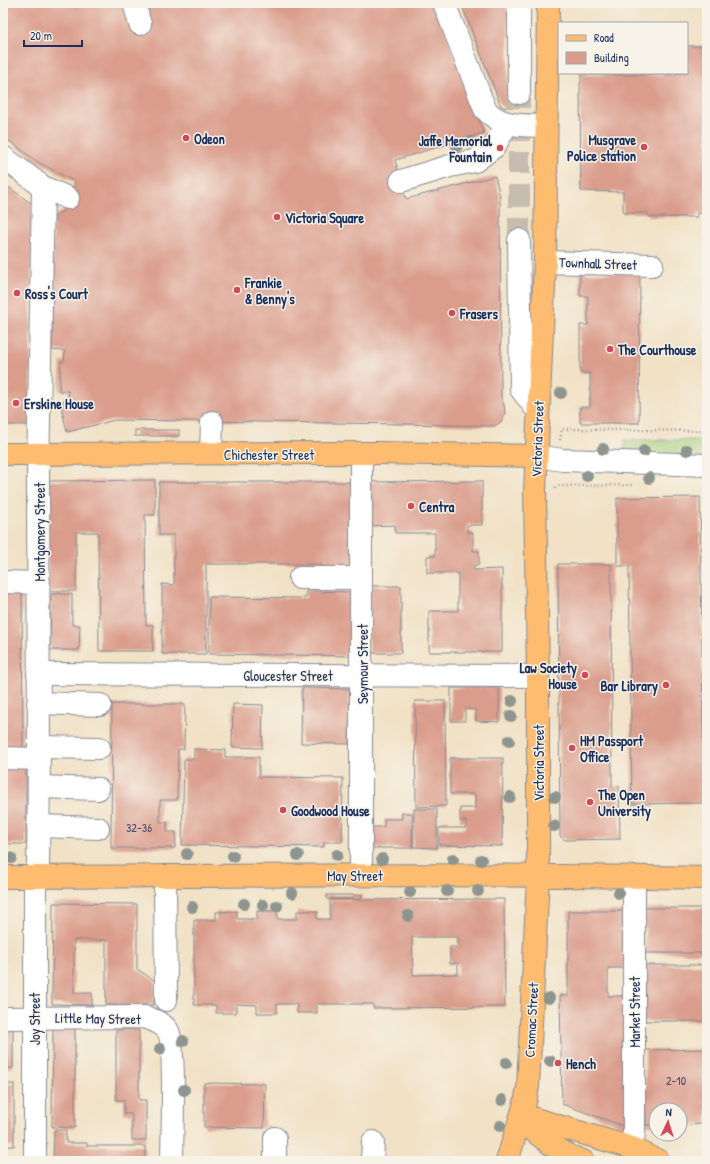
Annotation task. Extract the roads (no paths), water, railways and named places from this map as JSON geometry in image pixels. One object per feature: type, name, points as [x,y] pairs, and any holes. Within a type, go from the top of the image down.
[{"type":"main road","name":"Victoria Street","points":[[538,876],[538,676],[546,457],[538,411],[545,262],[548,3]]},
{"type":"main road","name":"Chichester Street","points":[[3,454],[361,454],[546,457]]},
{"type":"main road","name":"May Street","points":[[3,878],[361,875],[707,878]]},
{"type":"main road","name":"Cromac Street","points":[[507,1161],[521,1117],[528,1086],[538,876]]},
{"type":"main road","points":[[521,1117],[632,1148],[659,1161]]},
{"type":"main road","points":[[521,1117],[554,1146],[573,1158],[583,1161]]},
{"type":"street","points":[[134,3],[140,24]]},
{"type":"street","points":[[444,3],[485,109],[489,115],[498,121],[507,124],[546,126]]},
{"type":"street","points":[[519,3],[519,92]]},
{"type":"street","points":[[401,181],[450,166],[475,161],[494,147],[507,124]]},
{"type":"street","points":[[3,157],[43,187],[68,198]]},
{"type":"street","name":"Montgomery Street","points":[[38,877],[38,674],[30,652],[39,583],[38,454],[43,187]]},
{"type":"street","points":[[519,240],[520,389],[538,411]]},
{"type":"street","name":"Townhall Street","points":[[545,262],[652,265]]},
{"type":"street","points":[[211,454],[212,422]]},
{"type":"street","name":"Seymour Street","points":[[361,454],[361,875]]},
{"type":"street","points":[[546,457],[707,465]]},
{"type":"street","points":[[300,578],[361,578]]},
{"type":"street","points":[[3,582],[39,583]]},
{"type":"street","name":"Gloucester Street","points":[[38,674],[538,676]]},
{"type":"street","points":[[38,703],[100,705]]},
{"type":"street","points":[[3,758],[39,753],[99,748]]},
{"type":"street","points":[[39,787],[98,789]]},
{"type":"street","points":[[38,826],[98,828]]},
{"type":"street","points":[[165,876],[166,1000]]},
{"type":"street","name":"Joy Street","points":[[34,1161],[34,933],[35,888],[38,877]]},
{"type":"street","name":"Market Street","points":[[632,1148],[634,1131],[634,877]]},
{"type":"street","name":"Little May Street","points":[[3,1018],[145,1017],[158,1022],[168,1032],[172,1051],[172,1161]]},
{"type":"street","points":[[275,1138],[275,1161]]},
{"type":"tunnel","points":[[519,93],[519,240]]},
{"type":"place","name":"Odeon","points":[[186,138]]},
{"type":"place","name":"Musgrave Police station","points":[[644,147]]},
{"type":"place","name":"Jaffe Memorial Fountain","points":[[500,148]]},
{"type":"place","name":"Victoria Square","points":[[277,217]]},
{"type":"place","name":"Frankie & Benny's","points":[[237,290]]},
{"type":"place","name":"Ross's Court","points":[[17,293]]},
{"type":"place","name":"Frasers","points":[[452,313]]},
{"type":"place","name":"The Courthouse","points":[[610,349]]},
{"type":"place","name":"Erskine House","points":[[16,403]]},
{"type":"place","name":"Centra","points":[[411,506]]},
{"type":"place","name":"Law Society House","points":[[585,675]]},
{"type":"place","name":"Bar Library","points":[[666,685]]},
{"type":"place","name":"HM Passport Office","points":[[572,748]]},
{"type":"place","name":"The Open University","points":[[590,802]]},
{"type":"place","name":"Goodwood House","points":[[283,810]]},
{"type":"place","name":"Hench","points":[[558,1063]]}]
